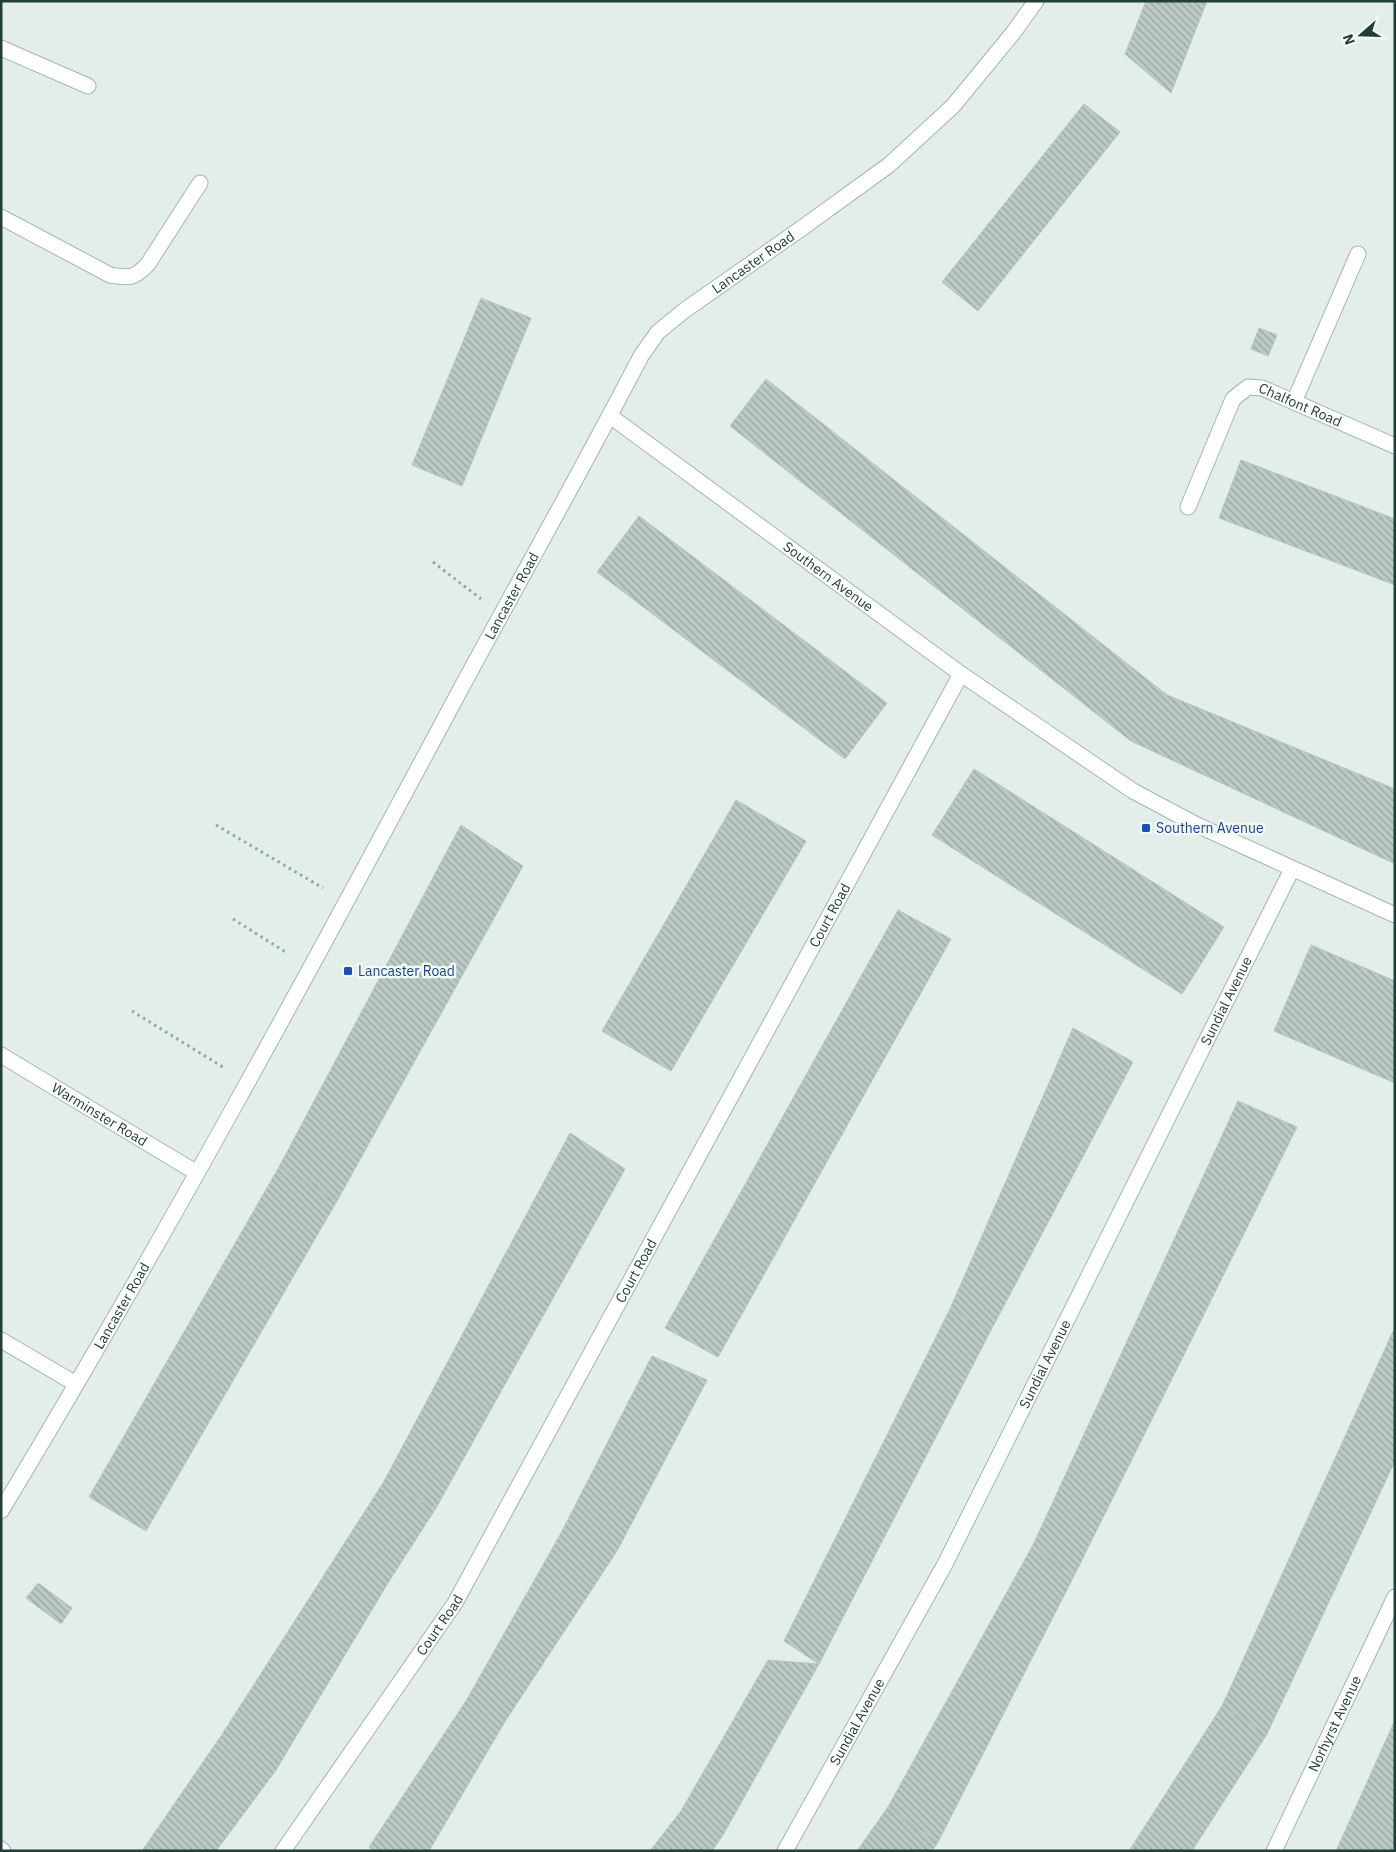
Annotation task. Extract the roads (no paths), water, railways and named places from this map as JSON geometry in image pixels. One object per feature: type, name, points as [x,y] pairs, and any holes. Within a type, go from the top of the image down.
[{"type":"street","name":"Lancaster Road","points":[[1,1511],[76,1384],[248,1082],[641,356],[658,332],[685,310],[889,165],[953,106],[1013,33],[1036,1]]},
{"type":"street","points":[[1,48],[88,86]]},
{"type":"street","points":[[1,217],[110,275],[126,278],[137,275],[148,264],[200,183]]},
{"type":"street","points":[[1294,402],[1358,254]]},
{"type":"street","name":"Chalfont Road","points":[[1188,507],[1233,399],[1248,387],[1262,388],[1395,446]]},
{"type":"street","name":"Southern Avenue","points":[[610,416],[961,674],[1132,791],[1292,869],[1395,915]]},
{"type":"street","name":"Court Road","points":[[283,1851],[455,1602],[961,674]]},
{"type":"street","name":"Sundial Avenue","points":[[785,1851],[945,1564],[1292,869]]},
{"type":"street","name":"Warminster Road","points":[[1,1055],[197,1173]]},
{"type":"street","points":[[1,1340],[76,1384]]},
{"type":"street","name":"Norhyrst Avenue","points":[[1274,1851],[1395,1597]]},
{"type":"place","name":"Southern Avenue","points":[[1146,828]]},
{"type":"place","name":"Lancaster Road","points":[[348,971]]}]
